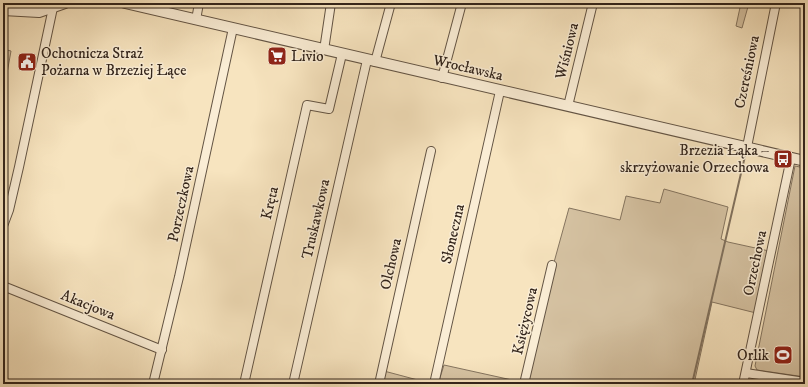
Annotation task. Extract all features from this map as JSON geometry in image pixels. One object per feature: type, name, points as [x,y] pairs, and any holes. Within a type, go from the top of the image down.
[{"type":"street","points":[[4,3],[3,9],[34,12],[65,3]]},
{"type":"street","name":"Wrocławska","points":[[124,3],[442,78],[747,147],[805,162]]},
{"type":"street","points":[[196,20],[200,3]]},
{"type":"street","points":[[324,50],[331,3]]},
{"type":"street","name":"Truskawkowa","points":[[293,384],[371,61],[391,3]]},
{"type":"street","points":[[442,78],[462,3]]},
{"type":"street","name":"Wiśniowa","points":[[568,106],[593,3]]},
{"type":"street","name":"Czereśniowa","points":[[747,147],[776,3]]},
{"type":"street","points":[[3,226],[9,210],[54,6]]},
{"type":"street","name":"Porzeczkowa","points":[[152,384],[162,350],[233,28]]},
{"type":"street","name":"Kręta","points":[[244,384],[307,105],[329,109],[342,54]]},
{"type":"street","name":"Słoneczna","points":[[434,384],[500,91]]},
{"type":"street","name":"Olchowa","points":[[379,384],[431,151]]},
{"type":"street","name":"Orzechowa","points":[[743,384],[791,158]]},
{"type":"street","name":"Księżycowa","points":[[524,384],[552,265]]},
{"type":"street","name":"Akacjowa","points":[[3,286],[162,350]]},
{"type":"street","points":[[746,373],[805,382]]},
{"type":"shaded area","points":[[7,3],[51,3],[41,8],[11,7]]},
{"type":"shaded area","points":[[741,3],[749,3],[742,28],[736,26]]},
{"type":"shaded area","points":[[3,49],[11,51],[6,79],[3,78]]},
{"type":"shaded area","points":[[795,166],[805,168],[805,377],[757,370],[755,366]]},
{"type":"shaded area","points":[[664,189],[728,207],[721,239],[728,242],[769,251],[756,313],[712,302],[694,384],[438,384],[444,365],[521,382],[569,208],[620,220],[626,196],[660,203]]},
{"type":"shaded area","points":[[384,371],[429,383],[429,384],[381,384]]},
{"type":"waterway","points":[[692,384],[745,156]]},
{"type":"place","name":"Livio","points":[[277,56]]},
{"type":"place","name":"Ochotnicza Straż Pożarna w Brzeziej Łące","points":[[27,62]]},
{"type":"place","name":"Brzezia Łąka – skrzyżowanie Orzechowa","points":[[783,159]]},
{"type":"place","name":"Orlik","points":[[783,355]]}]
